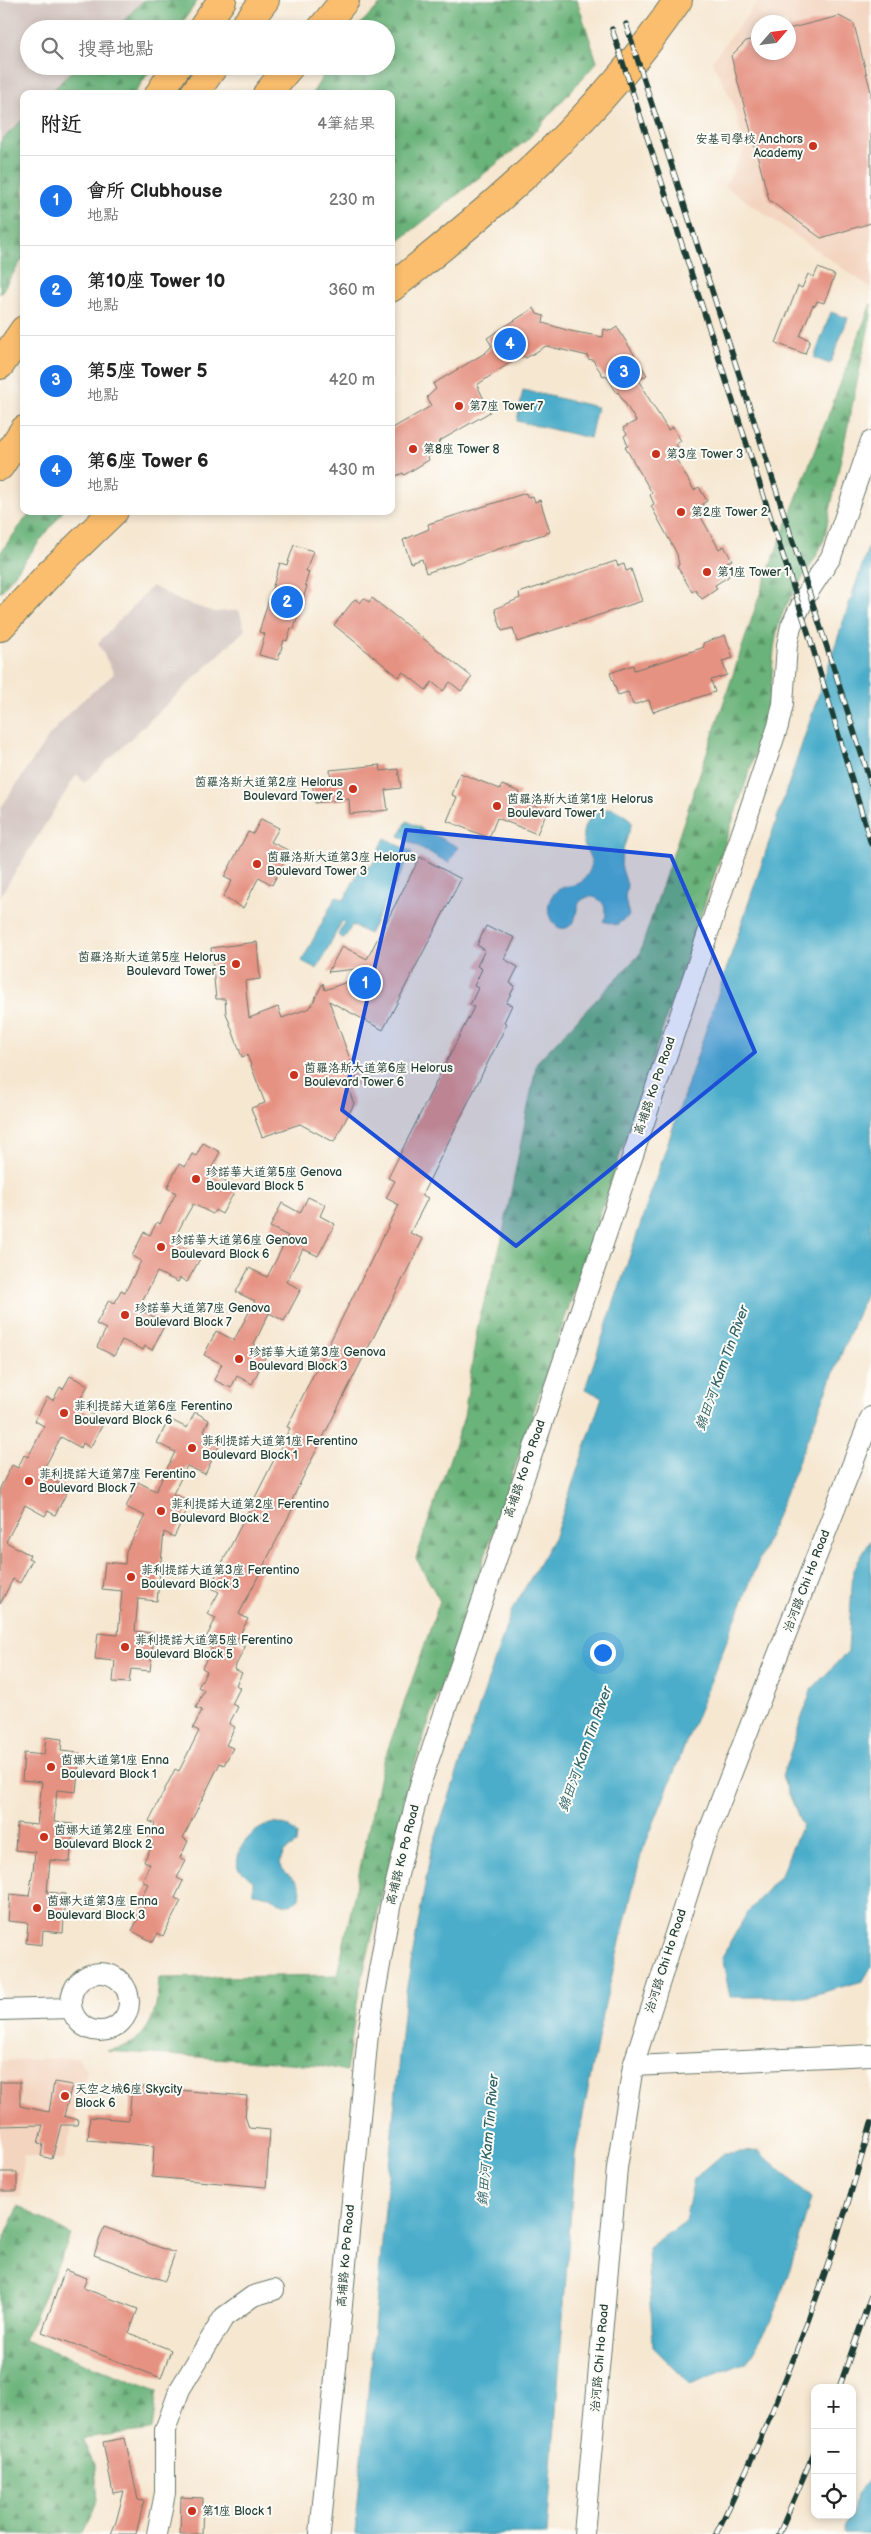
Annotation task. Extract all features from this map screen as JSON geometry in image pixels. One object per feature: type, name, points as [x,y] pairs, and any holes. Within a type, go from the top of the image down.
[{"type":"highway","points":[[208,20],[222,0]]},
{"type":"highway","points":[[249,20],[265,0]]},
{"type":"highway","points":[[328,20],[345,0]]},
{"type":"highway","points":[[395,285],[494,203],[546,155],[593,106],[646,46],[678,0]]},
{"type":"highway","points":[[162,90],[171,75]]},
{"type":"highway","points":[[197,90],[208,75]]},
{"type":"highway","points":[[270,90],[283,75]]},
{"type":"highway","points":[[0,365],[20,336]]},
{"type":"highway","points":[[0,466],[20,436]]},
{"type":"highway","points":[[0,627],[51,572],[110,515]]},
{"type":"street","name":"高埔路 Ko Po Road","points":[[320,2534],[368,2034],[390,1907],[420,1785],[778,726],[783,704],[787,645],[791,626],[805,597],[831,556],[871,441]]},
{"type":"street","name":"治河路 Chi Ho Road","points":[[584,2534],[617,2168],[633,2066],[703,1846],[871,1417]]},
{"type":"street","points":[[0,2010],[70,2008]]},
{"type":"street","points":[[633,2066],[871,2055]]},
{"type":"street","points":[[157,2534],[165,2493],[165,2430],[180,2389],[224,2317],[253,2296],[274,2290]]},
{"type":"highlighted area","points":[[406,830],[671,856],[755,1052],[516,1246],[342,1110]]},
{"type":"shaded area","points":[[0,0],[144,0],[124,20],[20,20],[20,75],[68,75],[53,90],[20,90],[20,122],[0,142]]},
{"type":"shaded area","name":"安基司學校 Anchors Academy","points":[[759,0],[871,0],[871,288],[725,186],[745,149],[732,100],[712,61]]},
{"type":"shaded area","points":[[152,586],[180,601],[214,612],[239,610],[245,630],[84,783],[77,774],[0,896],[0,809],[49,736],[77,705],[114,674],[98,643]]},
{"type":"shaded area","points":[[78,2057],[87,2071],[63,2160],[23,2156],[21,2197],[0,2197],[0,2061]]},
{"type":"green space","points":[[144,0],[198,0],[184,20],[124,20]]},
{"type":"green space","points":[[385,0],[577,0],[597,62],[528,139],[395,244],[395,90],[314,90],[324,75],[395,75],[395,20],[364,20]]},
{"type":"green space","points":[[68,75],[147,75],[137,90],[53,90]]},
{"type":"green space","points":[[20,122],[20,263],[0,294],[0,142]]},
{"type":"green space","points":[[871,304],[871,316],[824,539],[814,560],[783,612],[779,623],[774,647],[766,722],[409,1781],[359,1991],[346,2071],[320,2065],[106,2051],[132,2042],[148,2026],[156,2005],[159,1978],[337,1975],[382,1766],[440,1601],[416,1558],[464,1417],[478,1324],[501,1243],[537,1062],[639,955],[763,585]]},
{"type":"green space","points":[[28,515],[60,515],[0,593],[0,553]]},
{"type":"green space","points":[[19,2206],[71,2235],[24,2340],[157,2391],[152,2430],[82,2438],[95,2467],[98,2501],[81,2534],[0,2534],[0,2248]]},
{"type":"water","points":[[831,312],[848,318],[830,364],[814,358]]},
{"type":"water","points":[[523,390],[597,407],[590,438],[517,421]]},
{"type":"water","name":"錦田河 Kam Tin River","points":[[871,539],[871,1280],[641,1855],[605,2004],[575,2155],[547,2534],[355,2534],[404,2003],[431,1851],[511,1612],[555,1536],[602,1397],[585,1389]]},
{"type":"water","points":[[612,808],[627,816],[632,823],[622,852],[621,865],[627,885],[625,898],[629,916],[616,925],[603,921],[606,916],[604,905],[598,899],[589,897],[579,903],[575,919],[568,927],[557,927],[549,915],[550,900],[555,892],[564,887],[580,883],[587,875],[591,863],[583,840],[585,826],[598,812]]},
{"type":"water","points":[[407,821],[458,847],[449,863],[399,836]]},
{"type":"water","points":[[385,838],[412,852],[369,934],[352,925],[344,939],[338,935],[344,923],[342,921],[317,969],[302,961],[336,896],[344,900],[363,863],[371,867]]},
{"type":"water","points":[[871,1540],[871,1967],[863,1981],[805,1997],[730,1997],[722,1957],[747,1913],[781,1874],[802,1825],[782,1777],[811,1690],[848,1651],[853,1570]]},
{"type":"water","points":[[274,1823],[290,1827],[297,1835],[296,1844],[284,1852],[280,1862],[285,1872],[297,1881],[301,1890],[300,1897],[291,1905],[286,1905],[265,1895],[253,1893],[253,1881],[238,1868],[239,1852],[247,1839],[253,1833]]},
{"type":"water","points":[[759,2151],[811,2198],[793,2260],[772,2320],[747,2362],[690,2384],[653,2347],[648,2248],[685,2221],[694,2179],[724,2153]]},
{"type":"water","points":[[871,2476],[871,2534],[844,2534],[847,2519],[856,2519],[856,2497]]},
{"type":"building","name":"安基司學校 Anchors Academy","points":[[839,16],[854,24],[871,92],[871,223],[821,238],[769,200],[731,56],[746,41],[751,40],[751,60],[796,60],[796,27]]},
{"type":"building","points":[[818,268],[835,275],[824,303],[817,301],[815,306],[813,305],[800,336],[810,340],[805,354],[776,343],[798,286],[802,288],[808,274],[814,277]]},
{"type":"building","points":[[534,308],[537,314],[544,316],[543,323],[570,331],[603,337],[604,329],[611,331],[617,327],[647,375],[639,380],[643,389],[668,430],[673,427],[681,441],[676,444],[680,455],[675,457],[694,490],[699,487],[707,501],[702,504],[706,511],[701,517],[719,549],[724,546],[732,560],[727,562],[732,569],[728,577],[715,585],[717,589],[702,599],[695,590],[692,592],[677,566],[679,565],[677,554],[651,506],[654,504],[650,495],[652,493],[625,447],[628,446],[624,436],[627,434],[623,428],[636,421],[606,375],[603,376],[593,360],[588,359],[588,356],[546,346],[526,358],[524,356],[505,366],[477,385],[490,412],[438,442],[440,444],[434,447],[436,450],[428,457],[429,460],[404,475],[403,473],[395,476],[395,427],[431,406],[427,397],[436,389],[433,384],[485,353],[492,346],[487,338]]},
{"type":"building","points":[[526,493],[527,497],[533,496],[535,502],[540,500],[550,532],[426,573],[422,559],[411,563],[403,540],[429,529],[428,524]]},
{"type":"building","points":[[294,545],[313,551],[306,571],[309,572],[305,585],[307,586],[294,629],[291,628],[287,641],[284,640],[278,660],[259,655],[265,634],[259,632],[280,563],[287,565]]},
{"type":"building","points":[[616,561],[618,566],[624,564],[626,571],[631,569],[642,601],[517,642],[513,628],[502,631],[495,609],[520,598],[519,593]]},
{"type":"building","points":[[364,598],[369,602],[372,598],[472,677],[461,691],[450,682],[443,691],[432,682],[426,690],[403,672],[399,677],[334,625],[355,599],[360,603]]},
{"type":"building","points":[[725,635],[733,658],[722,661],[727,675],[711,680],[715,692],[653,712],[649,700],[633,705],[628,692],[618,695],[610,673],[633,665],[634,670],[670,659],[704,647],[703,643]]},
{"type":"building","name":"茵羅洛斯大道第2座 Helorus Boulevard Tower 2","points":[[380,765],[381,771],[398,769],[401,788],[385,790],[388,810],[350,814],[349,799],[315,803],[312,781],[331,779],[330,770]]},
{"type":"building","name":"茵羅洛斯大道第1座 Helorus Boulevard Tower 1","points":[[460,773],[500,789],[502,785],[520,792],[517,799],[547,811],[537,834],[497,818],[489,838],[447,821],[457,797],[452,795]]},
{"type":"building","name":"茵羅洛斯大道第3座 Helorus Boulevard Tower 3","points":[[261,819],[279,828],[271,842],[290,851],[272,885],[259,877],[243,908],[223,897],[232,881],[224,877],[248,832],[253,834]]},
{"type":"building","points":[[420,857],[461,879],[383,1030],[329,1001],[359,1084],[348,1088],[354,1104],[334,1142],[300,1124],[262,1137],[251,1108],[265,1103],[247,1055],[242,1057],[226,1013],[225,999],[216,999],[211,948],[257,942],[260,979],[245,981],[249,1018],[278,1007],[282,1018],[310,1008],[323,983],[325,990],[377,971],[376,967],[328,972],[342,946],[367,959]]},
{"type":"building","points":[[486,926],[515,938],[504,959],[518,967],[510,983],[515,986],[506,1003],[512,1005],[504,1022],[507,1024],[422,1195],[428,1198],[410,1233],[423,1239],[308,1467],[292,1500],[296,1502],[239,1614],[248,1619],[236,1642],[245,1647],[234,1669],[242,1673],[236,1685],[240,1688],[232,1704],[238,1707],[229,1724],[235,1727],[226,1745],[233,1748],[224,1765],[220,1763],[183,1838],[188,1841],[180,1858],[186,1861],[177,1878],[183,1881],[175,1898],[181,1901],[163,1936],[158,1933],[153,1942],[132,1931],[145,1904],[139,1901],[148,1884],[142,1881],[150,1864],[144,1861],[153,1844],[147,1841],[155,1824],[149,1821],[175,1769],[179,1771],[199,1731],[193,1728],[202,1710],[196,1708],[204,1690],[198,1687],[207,1671],[202,1668],[213,1646],[204,1642],[216,1618],[207,1614],[219,1592],[210,1587],[290,1428],[287,1427],[399,1205],[386,1198],[395,1181],[388,1178],[474,1007],[470,1005],[478,988],[474,986],[482,969],[477,966],[485,950],[477,945]]},
{"type":"building","points":[[203,1143],[220,1152],[209,1173],[233,1186],[231,1189],[235,1191],[222,1214],[215,1210],[213,1214],[193,1204],[173,1241],[197,1254],[196,1257],[200,1259],[187,1282],[180,1278],[178,1282],[157,1272],[138,1309],[162,1321],[160,1325],[164,1326],[152,1350],[145,1346],[143,1350],[122,1340],[114,1356],[97,1347],[106,1329],[96,1324],[109,1300],[115,1303],[121,1290],[125,1292],[141,1261],[132,1256],[144,1232],[150,1235],[157,1222],[160,1224],[176,1193],[167,1188],[179,1164],[185,1167],[192,1154],[196,1156]]},
{"type":"building","points":[[308,1197],[325,1205],[320,1216],[335,1224],[318,1256],[303,1249],[286,1282],[301,1289],[284,1321],[269,1313],[254,1344],[268,1352],[252,1384],[237,1376],[231,1388],[214,1380],[222,1364],[204,1355],[216,1331],[234,1340],[255,1301],[236,1292],[249,1268],[267,1277],[276,1260],[288,1236],[270,1227],[282,1203],[300,1213]]},
{"type":"building","points":[[70,1376],[88,1385],[77,1406],[100,1419],[99,1422],[103,1424],[90,1448],[83,1443],[81,1448],[61,1437],[41,1474],[65,1487],[64,1490],[67,1492],[55,1515],[48,1511],[45,1516],[25,1505],[6,1542],[30,1555],[28,1558],[32,1560],[20,1583],[13,1579],[0,1604],[0,1488],[12,1465],[18,1468],[24,1455],[28,1457],[35,1444],[44,1426],[35,1421],[47,1397],[53,1400],[60,1387],[63,1389]]},
{"type":"building","points":[[195,1412],[209,1420],[204,1431],[222,1440],[205,1474],[187,1466],[173,1494],[191,1502],[174,1537],[164,1532],[157,1601],[138,1599],[135,1631],[154,1633],[150,1671],[131,1669],[129,1683],[113,1682],[115,1661],[95,1659],[98,1633],[118,1635],[122,1591],[102,1589],[105,1562],[125,1564],[126,1551],[145,1516],[126,1507],[138,1482],[156,1491],[175,1452],[157,1443],[169,1419],[187,1428]]},
{"type":"building","points":[[46,1737],[62,1739],[61,1751],[80,1753],[76,1792],[57,1790],[54,1822],[73,1824],[70,1862],[50,1860],[47,1892],[66,1894],[63,1933],[43,1931],[42,1945],[26,1943],[28,1923],[8,1921],[10,1894],[29,1896],[35,1852],[15,1850],[17,1823],[37,1825],[42,1782],[22,1780],[24,1753],[44,1755]]},
{"type":"building","points":[[0,2082],[20,2082],[20,2106],[49,2112],[54,2082],[72,2085],[64,2116],[78,2120],[77,2125],[61,2125],[52,2159],[41,2156],[43,2144],[38,2143],[43,2125],[0,2126]]},
{"type":"building","points":[[132,2086],[247,2096],[245,2116],[249,2128],[270,2130],[266,2187],[152,2177],[154,2146],[88,2140],[90,2117],[129,2120]]},
{"type":"building","points":[[0,2172],[17,2172],[17,2191],[0,2191]]},
{"type":"building","points":[[104,2227],[175,2253],[165,2281],[94,2255]]},
{"type":"building","points":[[65,2270],[87,2278],[83,2288],[138,2309],[129,2333],[171,2350],[161,2378],[42,2332]]},
{"type":"building","points":[[125,2438],[138,2500],[144,2501],[136,2534],[111,2534],[124,2491],[113,2493],[103,2442]]},
{"type":"building","name":"第1座 Block 1","points":[[181,2497],[203,2498],[202,2534],[180,2534]]},
{"type":"railway","points":[[626,24],[871,784]]},
{"type":"railway","points":[[612,29],[811,642],[871,844]]},
{"type":"railway","points":[[716,2534],[740,2485],[784,2384],[804,2332],[840,2228],[871,2123]]},
{"type":"railway","points":[[840,2384],[871,2296]]},
{"type":"railway","points":[[779,2534],[811,2459]]},
{"type":"place","name":"安基司學校 Anchors Academy","points":[[813,146]]},
{"type":"place","name":"第6座 Tower 6","points":[[510,344]]},
{"type":"place","name":"第5座 Tower 5","points":[[624,372]]},
{"type":"place","name":"第7座 Tower 7","points":[[459,406]]},
{"type":"place","name":"第8座 Tower 8","points":[[413,449]]},
{"type":"place","name":"第3座 Tower 3","points":[[656,454]]},
{"type":"place","name":"第2座 Tower 2","points":[[681,512]]},
{"type":"place","name":"第1座 Tower 1","points":[[707,572]]},
{"type":"place","name":"第10座 Tower 10","points":[[287,602]]},
{"type":"place","name":"茵羅洛斯大道第2座 Helorus Boulevard Tower 2","points":[[353,789]]},
{"type":"place","name":"茵羅洛斯大道第1座 Helorus Boulevard Tower 1","points":[[497,806]]},
{"type":"place","name":"茵羅洛斯大道第3座 Helorus Boulevard Tower 3","points":[[257,864]]},
{"type":"place","name":"茵羅洛斯大道第5座 Helorus Boulevard Tower 5","points":[[236,964]]},
{"type":"place","name":"會所 Clubhouse","points":[[365,983]]},
{"type":"place","name":"茵羅洛斯大道第6座 Helorus Boulevard Tower 6","points":[[294,1075]]},
{"type":"place","name":"珍諾華大道第5座 Genova Boulevard Block 5","points":[[196,1179]]},
{"type":"place","name":"珍諾華大道第6座 Genova Boulevard Block 6","points":[[161,1247]]},
{"type":"place","name":"珍諾華大道第7座 Genova Boulevard Block 7","points":[[125,1315]]},
{"type":"place","name":"珍諾華大道第3座 Genova Boulevard Block 3","points":[[239,1359]]},
{"type":"place","name":"菲利提諾大道第6座 Ferentino Boulevard Block 6","points":[[64,1413]]},
{"type":"place","name":"菲利提諾大道第1座 Ferentino Boulevard Block 1","points":[[192,1448]]},
{"type":"place","name":"菲利提諾大道第7座 Ferentino Boulevard Block 7","points":[[29,1481]]},
{"type":"place","name":"菲利提諾大道第2座 Ferentino Boulevard Block 2","points":[[161,1511]]},
{"type":"place","name":"菲利提諾大道第3座 Ferentino Boulevard Block 3","points":[[131,1577]]},
{"type":"place","name":"菲利提諾大道第5座 Ferentino Boulevard Block 5","points":[[125,1647]]},
{"type":"place","name":"茵娜大道第1座 Enna Boulevard Block 1","points":[[51,1767]]},
{"type":"place","name":"茵娜大道第2座 Enna Boulevard Block 2","points":[[44,1837]]},
{"type":"place","name":"茵娜大道第3座 Enna Boulevard Block 3","points":[[37,1908]]},
{"type":"place","name":"天空之城6座 Skycity Block 6","points":[[65,2096]]},
{"type":"place","name":"第1座 Block 1","points":[[192,2511]]}]
